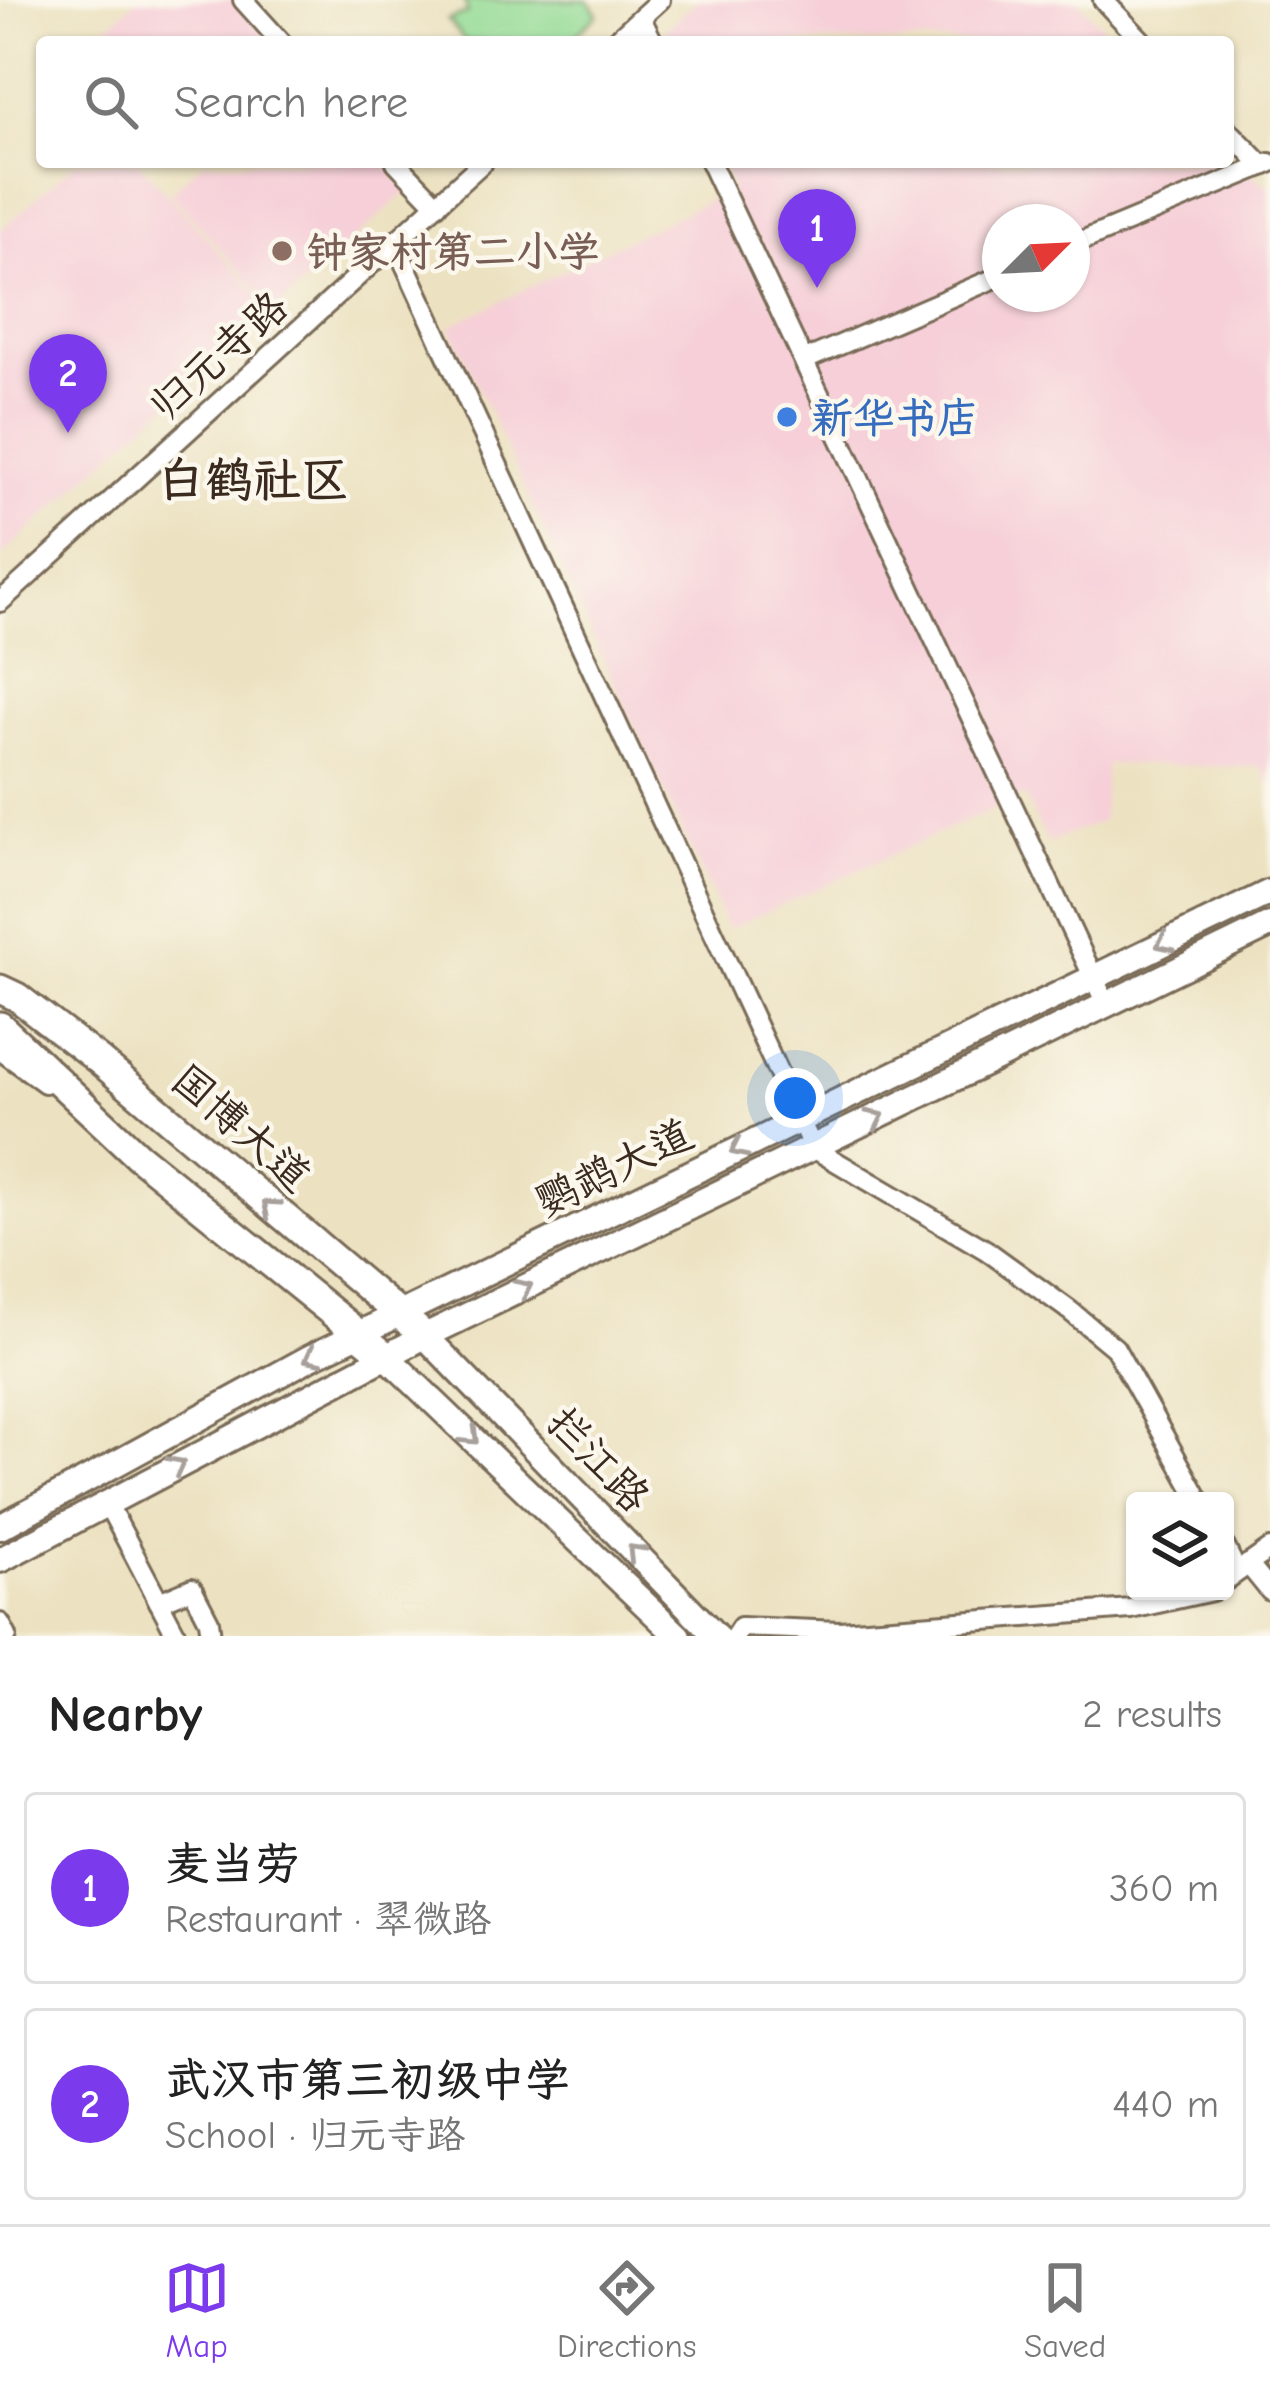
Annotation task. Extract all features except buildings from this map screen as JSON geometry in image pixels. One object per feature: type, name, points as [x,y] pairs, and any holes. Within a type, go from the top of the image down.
[{"type":"highway","name":"国博大道","points":[[6,987],[425,1336]]},
{"type":"highway","name":"国博大道","points":[[0,1026],[112,1131],[386,1356]]},
{"type":"main road","name":"鹦鹉大道","points":[[0,1527],[358,1334],[1270,892]]},
{"type":"main road","name":"鹦鹉大道","points":[[0,1560],[425,1336],[1270,925]]},
{"type":"main road","name":"拦江路","points":[[425,1336],[716,1636]]},
{"type":"main road","name":"拦江路","points":[[386,1356],[678,1636]]},
{"type":"street","points":[[243,0],[276,36]]},
{"type":"street","points":[[621,36],[660,0]]},
{"type":"street","points":[[1103,0],[1137,36]]},
{"type":"street","points":[[641,18],[649,36]]},
{"type":"street","points":[[1090,238],[1267,165],[1234,135]]},
{"type":"street","points":[[402,168],[436,205]]},
{"type":"street","name":"归元寺路","points":[[0,602],[476,168]]},
{"type":"street","points":[[713,168],[1107,1006]]},
{"type":"street","points":[[395,243],[813,1148],[986,1250],[1115,1348],[1195,1492]]},
{"type":"street","points":[[805,361],[982,284]]},
{"type":"street","points":[[0,1050],[112,1131]]},
{"type":"street","points":[[107,1503],[177,1636]]},
{"type":"street","points":[[1270,1549],[1237,1572],[1270,1591]]},
{"type":"street","points":[[159,1602],[192,1588],[212,1636]]},
{"type":"street","points":[[735,1636],[748,1626],[840,1631],[1131,1609],[1172,1600]]},
{"type":"street","points":[[0,1623],[7,1636]]},
{"type":"shaded area","points":[[136,0],[232,0],[265,36],[97,36]]},
{"type":"shaded area","points":[[697,0],[1077,0],[1111,36],[662,36]]},
{"type":"shaded area","points":[[1234,161],[1270,188],[1270,785],[1261,767],[1106,764],[1102,821],[1048,843],[1024,795],[728,929],[450,326],[732,189],[723,168],[1234,168]]},
{"type":"shaded area","points":[[69,168],[143,168],[271,309],[0,557],[0,231]]},
{"type":"shaded area","name":"钟家村第二小学","points":[[197,168],[389,168],[409,190],[275,310],[170,192]]},
{"type":"green space","points":[[464,0],[588,0],[598,14],[574,36],[461,36],[448,20],[468,13]]},
{"type":"place","name":"钟家村第二小学","points":[[282,251]]},
{"type":"place","name":"麦当劳","points":[[817,288]]},
{"type":"place","name":"新华书店","points":[[787,417]]},
{"type":"place","name":"武汉市第三初级中学","points":[[68,433]]},
{"type":"district","name":"白鹤社区","points":[[253,479]]}]
